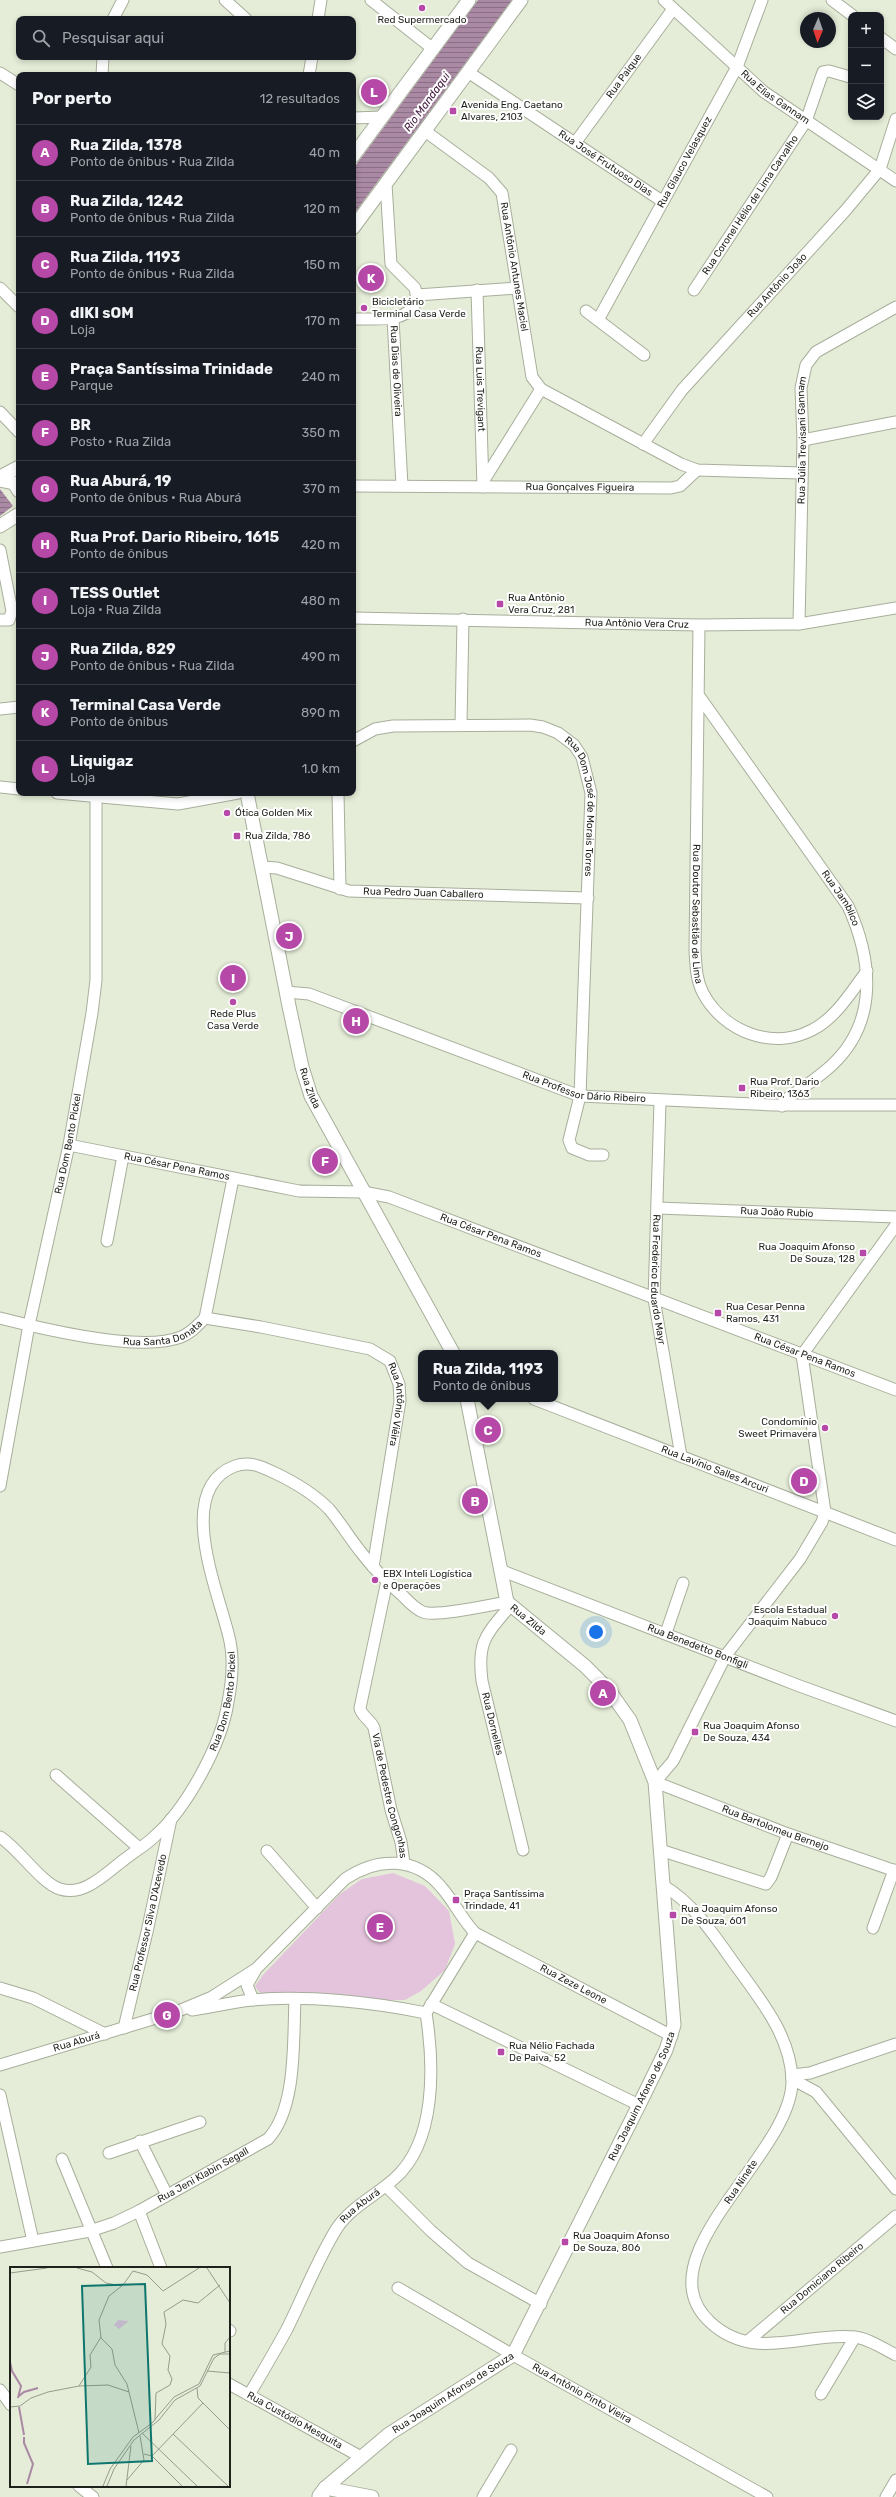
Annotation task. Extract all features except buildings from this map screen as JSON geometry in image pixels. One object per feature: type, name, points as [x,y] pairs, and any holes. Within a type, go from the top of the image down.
[{"type":"main road","points":[[356,152],[469,0]]},
{"type":"main road","points":[[356,224],[521,0]]},
{"type":"main road","points":[[0,478],[16,469]]},
{"type":"main road","points":[[0,478],[14,483],[16,486]]},
{"type":"main road","points":[[0,526],[16,514]]},
{"type":"main road","name":"Rua Zilda","points":[[248,796],[286,992],[302,1066],[311,1096],[451,1350]]},
{"type":"main road","name":"Rua Zilda","points":[[468,1402],[500,1570],[509,1604],[585,1666],[608,1688],[630,1720],[656,1782]]},
{"type":"main road","name":"Rua Joaquim Afonso de Souza","points":[[321,2495],[361,2457],[389,2434],[513,2355],[540,2304],[672,2036],[674,2014],[660,1850],[656,1782]]},
{"type":"main road","points":[[321,2495],[372,2497]]},
{"type":"street","points":[[115,16],[123,0]]},
{"type":"street","points":[[225,0],[243,16]]},
{"type":"street","points":[[319,16],[322,0]]},
{"type":"street","points":[[371,0],[433,49]]},
{"type":"street","name":"Rua Elias Gannam","points":[[664,0],[764,92],[896,181]]},
{"type":"street","name":"Rua Glauco Velasquez","points":[[598,320],[662,201],[737,67],[762,0]]},
{"type":"street","points":[[832,0],[848,12]]},
{"type":"street","name":"Rua Paique","points":[[575,143],[673,9]]},
{"type":"street","points":[[884,40],[896,49]]},
{"type":"street","points":[[102,72],[103,60]]},
{"type":"street","points":[[310,72],[312,60]]},
{"type":"street","name":"Rua Coronel Hélio de Lima Carvalho","points":[[694,290],[806,121],[823,72],[829,71],[848,76]]},
{"type":"street","name":"Rua José Frutuoso Dias","points":[[468,72],[662,201]]},
{"type":"street","points":[[0,73],[16,83]]},
{"type":"street","points":[[356,118],[382,117]]},
{"type":"street","name":"Rua Antônio João","points":[[643,444],[682,390],[845,211],[880,169],[896,119]]},
{"type":"street","name":"Rua Antônio Antunes Maciel","points":[[425,132],[489,178],[502,193],[532,377],[541,388]]},
{"type":"street","points":[[386,184],[391,264],[415,288],[417,295],[517,288]]},
{"type":"street","points":[[0,288],[16,304]]},
{"type":"street","name":"Rua Luis Trevigant","points":[[477,290],[483,484]]},
{"type":"street","name":"Rua Dias de Oliveira","points":[[402,486],[393,318],[401,317],[409,311],[416,303],[417,295]]},
{"type":"street","name":"Rua Júlia Trevisani Gannam","points":[[799,624],[802,440],[801,388],[806,365],[809,359],[816,352],[896,307]]},
{"type":"street","points":[[586,311],[644,355]]},
{"type":"street","points":[[356,319],[393,318]]},
{"type":"street","points":[[483,484],[541,388],[643,444],[697,470],[801,473]]},
{"type":"street","points":[[0,412],[16,429]]},
{"type":"street","points":[[802,440],[896,422]]},
{"type":"street","name":"Rua Gonçalves Figueira","points":[[356,486],[483,484],[671,488],[680,486],[697,470]]},
{"type":"street","points":[[0,550],[12,611],[10,618],[3,620]]},
{"type":"street","name":"Rua Antônio Vera Cruz","points":[[356,618],[699,624],[799,624],[896,608]]},
{"type":"street","points":[[461,724],[463,619]]},
{"type":"street","name":"Rua Doutor Sebastião de Lima","points":[[699,624],[695,951],[696,973],[702,992],[714,1010],[729,1024],[749,1034],[773,1038],[794,1037],[811,1030],[827,1020],[867,971]]},
{"type":"street","name":"Rua Jamblico","points":[[699,696],[848,906],[859,930],[867,971],[867,998],[859,1023],[846,1048],[832,1064],[786,1100],[782,1106]]},
{"type":"street","points":[[0,709],[16,707]]},
{"type":"street","name":"Rua Dom José de Morais Torres","points":[[356,739],[376,729],[392,726],[461,724],[544,727],[558,733],[574,745],[582,757],[591,793],[588,898],[580,1096],[569,1145],[584,1154],[603,1155]]},
{"type":"street","points":[[0,787],[16,789]]},
{"type":"street","points":[[86,796],[178,804],[222,796]]},
{"type":"street","points":[[338,796],[340,889]]},
{"type":"street","name":"Rua Dom Bento Pickel","points":[[0,1486],[28,1325],[69,1145],[96,980],[96,797]]},
{"type":"street","name":"Rua Pedro Juan Caballero","points":[[262,867],[277,868],[340,889],[588,898]]},
{"type":"street","name":"Rua Professor Dário Ribeiro","points":[[286,992],[309,994],[580,1096],[660,1102],[782,1106],[896,1105]]},
{"type":"street","name":"Rua Frederico Eduardo Mayr","points":[[660,1102],[658,1208],[654,1299],[681,1456]]},
{"type":"street","name":"Rua César Pena Ramos","points":[[69,1145],[233,1179],[299,1190],[363,1192],[402,1201],[654,1299],[896,1390]]},
{"type":"street","points":[[106,1241],[123,1156]]},
{"type":"street","name":"Rua Santa Donata","points":[[0,1318],[92,1337],[156,1342],[186,1335],[205,1318],[233,1179]]},
{"type":"street","name":"Rua João Rubio","points":[[658,1208],[896,1217]]},
{"type":"street","points":[[656,1782],[673,1761],[726,1655],[800,1560],[822,1522],[825,1512],[802,1355],[896,1225]]},
{"type":"street","name":"Rua Antônio Viêira","points":[[205,1318],[370,1349],[390,1360],[399,1384],[400,1401],[373,1567]]},
{"type":"street","name":"Rua Lavínio Salles Arcuri","points":[[542,1402],[896,1540]]},
{"type":"street","name":"Rua Dom Bento Pickel","points":[[0,1837],[20,1852],[51,1885],[61,1890],[83,1888],[156,1836],[206,1766],[216,1746],[224,1720],[230,1690],[230,1639],[211,1573],[206,1546],[204,1516],[209,1486],[220,1473],[247,1463],[261,1466],[286,1478],[328,1509],[373,1567],[420,1611],[426,1613],[509,1604]]},
{"type":"street","name":"Rua Benedetto Bonfigli","points":[[500,1570],[726,1655],[797,1685],[896,1720]]},
{"type":"street","name":"Via de Pedestre Congonhas","points":[[387,1581],[360,1708],[362,1714],[372,1721],[374,1728],[391,1810],[401,1842],[404,1863]]},
{"type":"street","points":[[666,1633],[683,1583]]},
{"type":"street","name":"Rua Dornelles","points":[[509,1604],[488,1633],[479,1658],[482,1681],[523,1850]]},
{"type":"street","points":[[56,1775],[139,1848]]},
{"type":"street","name":"Rua Bartolomeu Bernejo","points":[[656,1782],[788,1834],[895,1870]]},
{"type":"street","name":"Rua Professor Silva D'Azevedo","points":[[124,2028],[148,1932],[171,1817]]},
{"type":"street","points":[[660,1850],[766,1884],[771,1877],[788,1834]]},
{"type":"street","points":[[267,1851],[318,1907]]},
{"type":"street","name":"Rua Aburá","points":[[0,2065],[176,2012],[212,1997],[256,1968],[345,1879],[360,1869],[385,1862],[404,1863]]},
{"type":"street","points":[[404,1863],[420,1871],[438,1884],[475,1933],[429,2009]]},
{"type":"street","points":[[873,1928],[895,1870]]},
{"type":"street","name":"Rua Ninete","points":[[664,1886],[679,1894],[704,1923],[766,2007],[782,2036],[792,2077],[788,2103],[780,2121],[769,2141],[712,2225],[698,2252],[691,2274],[692,2295],[702,2313],[710,2322],[723,2330],[748,2341],[778,2344],[854,2337],[896,2355]]},
{"type":"street","name":"Rua Zeze Leone","points":[[475,1933],[672,2036]]},
{"type":"street","name":"Rua Aburá","points":[[253,2000],[247,1985],[256,1968]]},
{"type":"street","points":[[0,1988],[33,1998],[105,2034]]},
{"type":"street","name":"Rua Aburá","points":[[176,2012],[253,2000],[343,2002],[429,2009],[639,2105]]},
{"type":"street","name":"Rua Jeni Klabin Segall","points":[[0,2247],[90,2231],[139,2211],[253,2148],[268,2138],[276,2130],[284,2114],[288,2090],[295,2000]]},
{"type":"street","name":"Rua Aburá","points":[[249,2395],[287,2328],[314,2269],[338,2228],[348,2215],[386,2186],[407,2167],[413,2158],[427,2121],[431,2054],[429,2009]]},
{"type":"street","points":[[792,2077],[896,2044]]},
{"type":"street","points":[[792,2077],[816,2092],[896,2189]]},
{"type":"street","points":[[0,2095],[33,2241]]},
{"type":"street","points":[[109,2153],[140,2141],[200,2122]]},
{"type":"street","points":[[140,2141],[167,2195]]},
{"type":"street","points":[[62,2159],[90,2231],[107,2267]]},
{"type":"street","points":[[386,2186],[431,2231],[468,2263],[540,2304]]},
{"type":"street","points":[[139,2211],[161,2267]]},
{"type":"street","name":"Rua Domiciano Ribeiro","points":[[748,2341],[896,2216]]},
{"type":"street","name":"Rua Antônio Pinto Vieira","points":[[398,2288],[513,2355],[766,2497]]},
{"type":"street","points":[[821,2394],[854,2337]]},
{"type":"street","name":"Rua Custódio Mesquita","points":[[230,2385],[361,2457]]},
{"type":"street","points":[[0,2390],[10,2404]]},
{"type":"street","points":[[483,2497],[511,2450]]},
{"type":"street","points":[[886,2497],[896,2480]]},
{"type":"street","points":[[80,2487],[93,2497]]},
{"type":"shaded area","points":[[393,1873],[425,1886],[449,1911],[455,1944],[445,1970],[421,1991],[405,2000],[369,2000],[317,1993],[266,1995],[259,1992],[255,1986],[263,1975],[340,1894],[362,1879]]},
{"type":"water","name":"Rio Mandaqui","points":[[478,0],[512,0],[356,211],[356,165]]},
{"type":"water","points":[[0,489],[13,506],[0,516]]},
{"type":"place","name":"Red Supermercado","points":[[422,8]]},
{"type":"place","name":"Liquigaz","points":[[374,92]]},
{"type":"place","name":"Avenida Eng. Caetano Alvares, 2103","points":[[453,111]]},
{"type":"place","name":"Terminal Casa Verde","points":[[371,278]]},
{"type":"place","name":"Bicicletário Terminal Casa Verde","points":[[364,308]]},
{"type":"place","name":"Rua Antônio Vera Cruz, 281","points":[[500,604]]},
{"type":"place","name":"Ótica Golden Mix","points":[[227,813]]},
{"type":"place","name":"Rua Zilda, 786","points":[[237,836]]},
{"type":"place","name":"Rua Zilda, 829","points":[[289,936]]},
{"type":"place","name":"TESS Outlet","points":[[233,978]]},
{"type":"place","name":"Rede Plus Casa Verde","points":[[233,1002]]},
{"type":"place","name":"Rua Prof. Dario Ribeiro, 1615","points":[[356,1021]]},
{"type":"place","name":"Rua Prof. Dario Ribeiro, 1363","points":[[742,1088]]},
{"type":"place","name":"BR","points":[[325,1161]]},
{"type":"place","name":"Rua Joaquim Afonso De Souza, 128","points":[[863,1253]]},
{"type":"place","name":"Rua Cesar Penna Ramos, 431","points":[[718,1313]]},
{"type":"place","name":"Condomínio Sweet Primavera","points":[[825,1428]]},
{"type":"place","name":"Rua Zilda, 1193","points":[[488,1430]]},
{"type":"place","name":"dIKI sOM","points":[[804,1481]]},
{"type":"place","name":"Rua Zilda, 1242","points":[[475,1501]]},
{"type":"place","name":"EBX Inteli Logística e Operações","points":[[375,1580]]},
{"type":"place","name":"Escola Estadual Joaquim Nabuco","points":[[835,1616]]},
{"type":"place","name":"Rua Zilda, 1378","points":[[603,1693]]},
{"type":"place","name":"Rua Joaquim Afonso De Souza, 434","points":[[695,1732]]},
{"type":"place","name":"Praça Santíssima Trindade, 41","points":[[456,1900]]},
{"type":"place","name":"Rua Joaquim Afonso De Souza, 601","points":[[673,1915]]},
{"type":"place","name":"Praça Santíssima Trinidade","points":[[380,1927]]},
{"type":"place","name":"Rua Aburá, 19","points":[[167,2015]]},
{"type":"place","name":"Rua Nélio Fachada De Paiva, 52","points":[[501,2052]]},
{"type":"place","name":"Rua Joaquim Afonso De Souza, 806","points":[[565,2242]]}]
